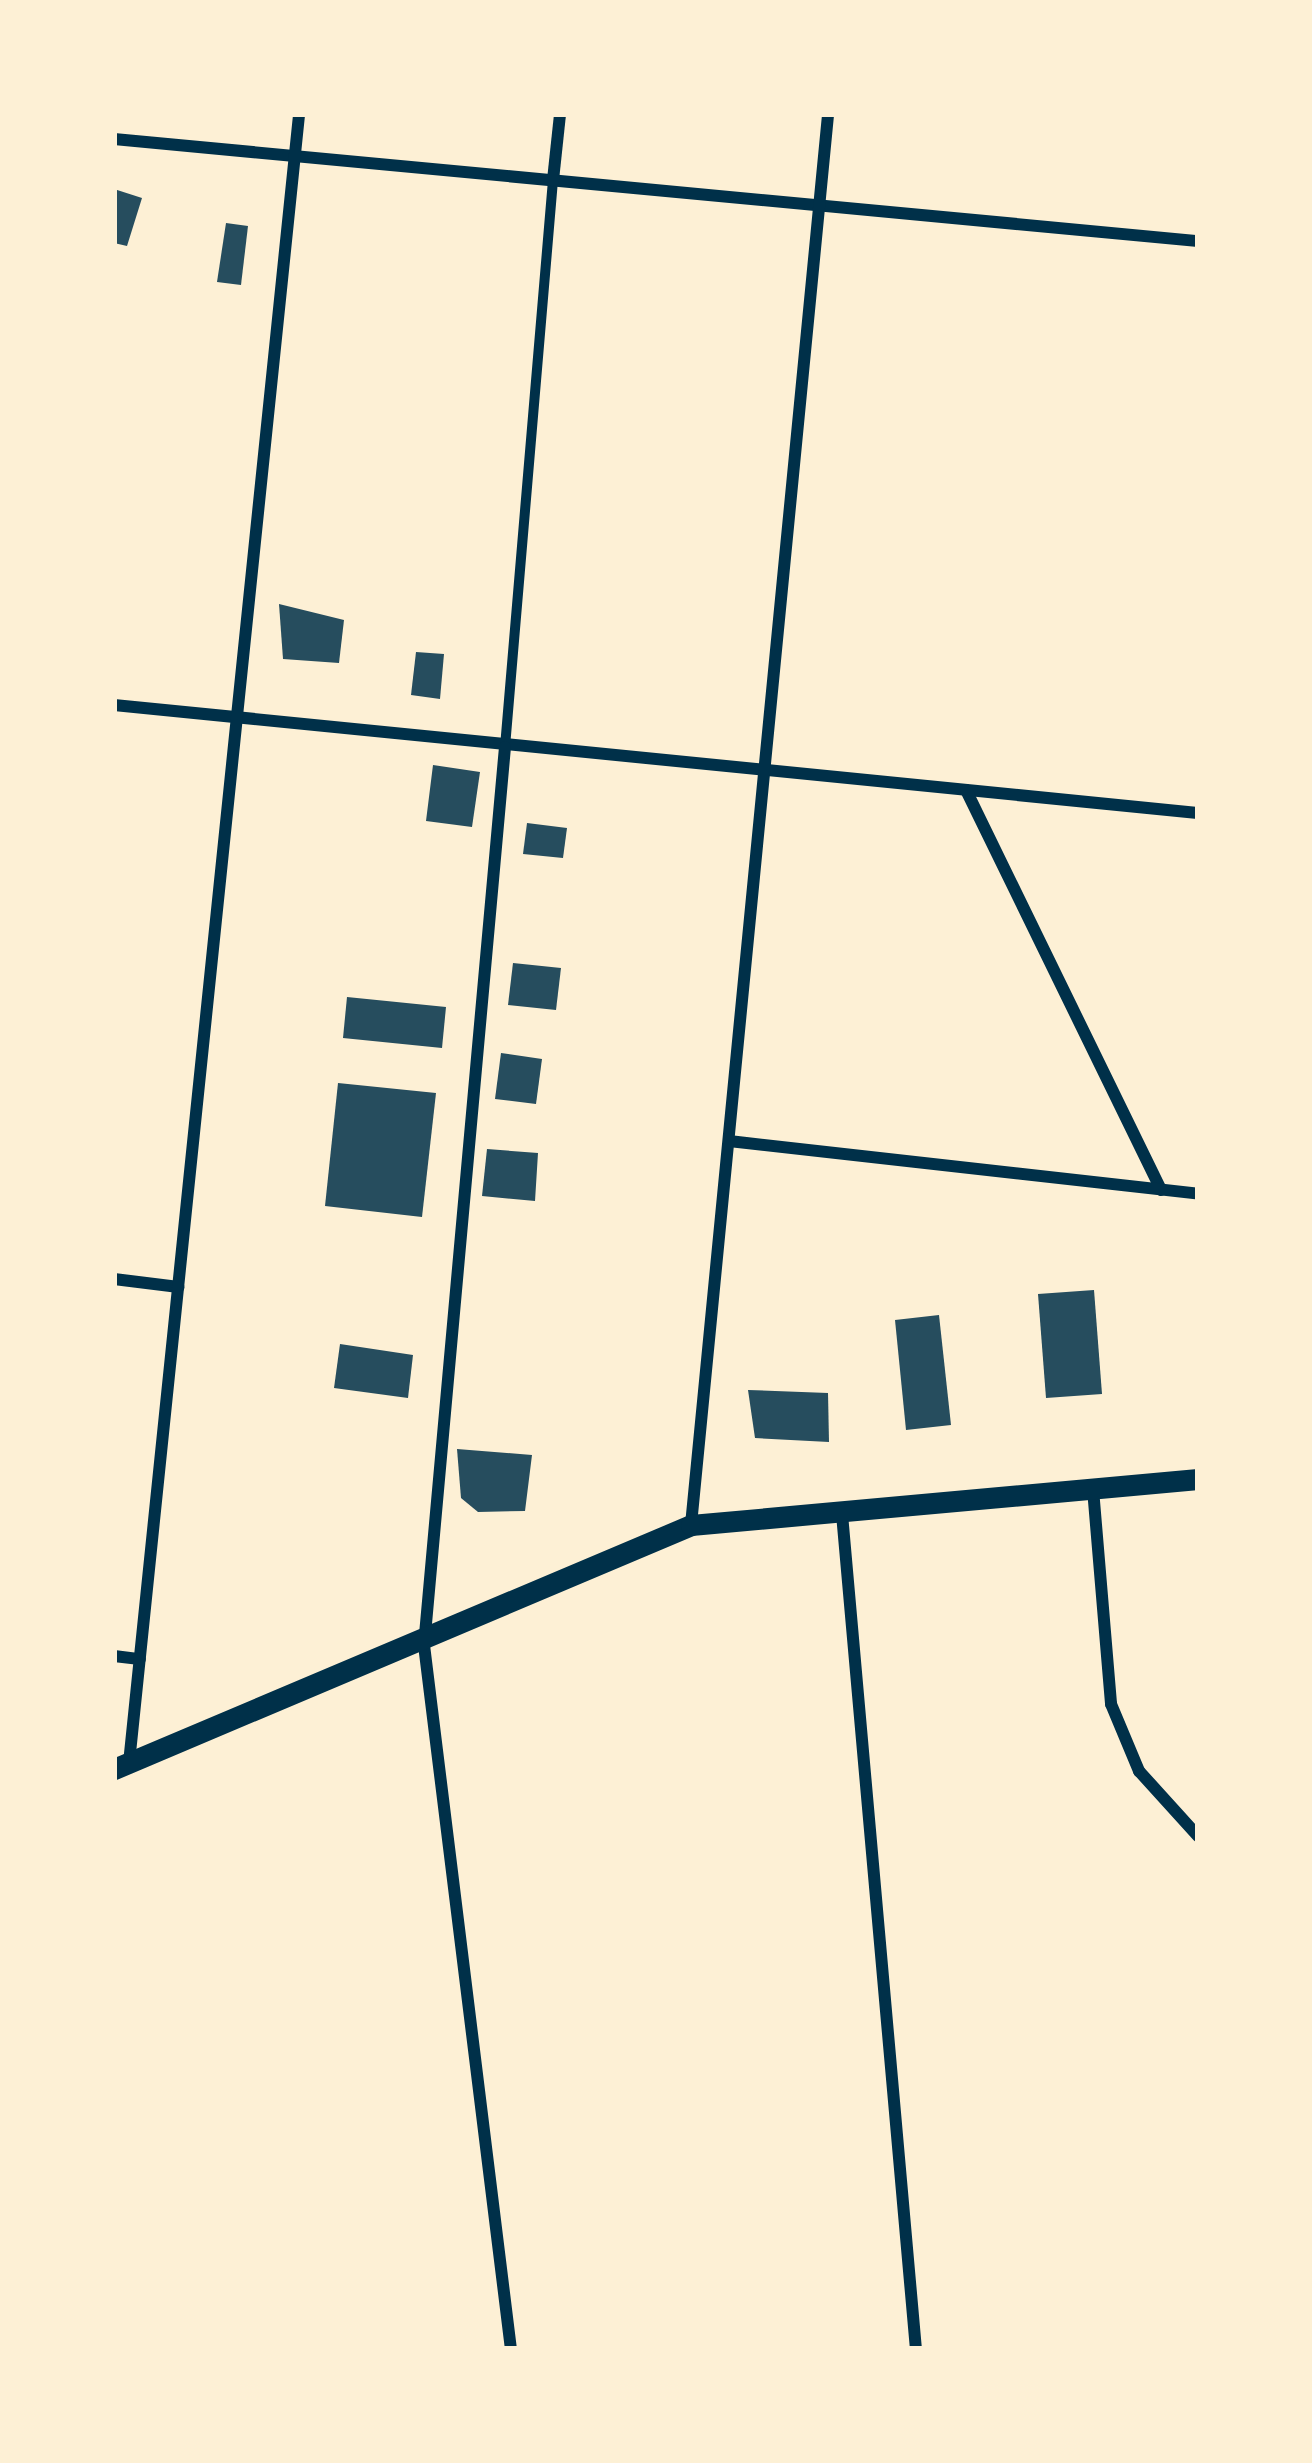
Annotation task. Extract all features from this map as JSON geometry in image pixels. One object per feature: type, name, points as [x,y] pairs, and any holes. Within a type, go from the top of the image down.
[{"type":"street","points":[[122,1766],[140,1659],[299,114]]},
{"type":"street","points":[[511,2349],[424,1645],[560,114]]},
{"type":"street","points":[[691,1526],[828,114]]},
{"type":"street","points":[[114,140],[1198,241]]},
{"type":"street","points":[[114,705],[1198,813]]},
{"type":"street","points":[[966,790],[1162,1190]]},
{"type":"street","points":[[729,1141],[1198,1194]]},
{"type":"street","points":[[114,1279],[178,1287]]},
{"type":"street","points":[[122,1766],[424,1645],[691,1526],[1198,1479]]},
{"type":"street","points":[[1093,1489],[1111,1704],[1139,1772],[1198,1836]]},
{"type":"street","points":[[842,1514],[916,2349]]},
{"type":"street","points":[[114,1656],[140,1659]]},
{"type":"building","points":[[114,189],[142,198],[127,246],[114,243]]},
{"type":"building","points":[[226,223],[248,226],[241,285],[217,282]]},
{"type":"building","points":[[279,604],[344,620],[339,663],[283,659]]},
{"type":"building","points":[[416,652],[444,654],[440,699],[411,695]]},
{"type":"building","points":[[433,765],[480,772],[472,827],[426,821]]},
{"type":"building","points":[[527,823],[567,828],[563,858],[523,854]]},
{"type":"building","points":[[513,963],[561,968],[556,1010],[508,1005]]},
{"type":"building","points":[[347,997],[446,1007],[442,1048],[343,1038]]},
{"type":"building","points":[[501,1053],[542,1059],[536,1104],[495,1099]]},
{"type":"building","points":[[338,1083],[436,1093],[422,1217],[325,1206]]},
{"type":"building","points":[[487,1149],[538,1153],[535,1201],[482,1196]]},
{"type":"building","points":[[1094,1290],[1102,1394],[1046,1398],[1038,1294]]},
{"type":"building","points":[[939,1315],[951,1425],[906,1430],[895,1320]]},
{"type":"building","points":[[340,1344],[413,1355],[408,1398],[334,1388]]},
{"type":"building","points":[[748,1390],[828,1393],[829,1442],[755,1438]]},
{"type":"building","points":[[457,1449],[532,1455],[525,1511],[478,1512],[461,1498]]}]
